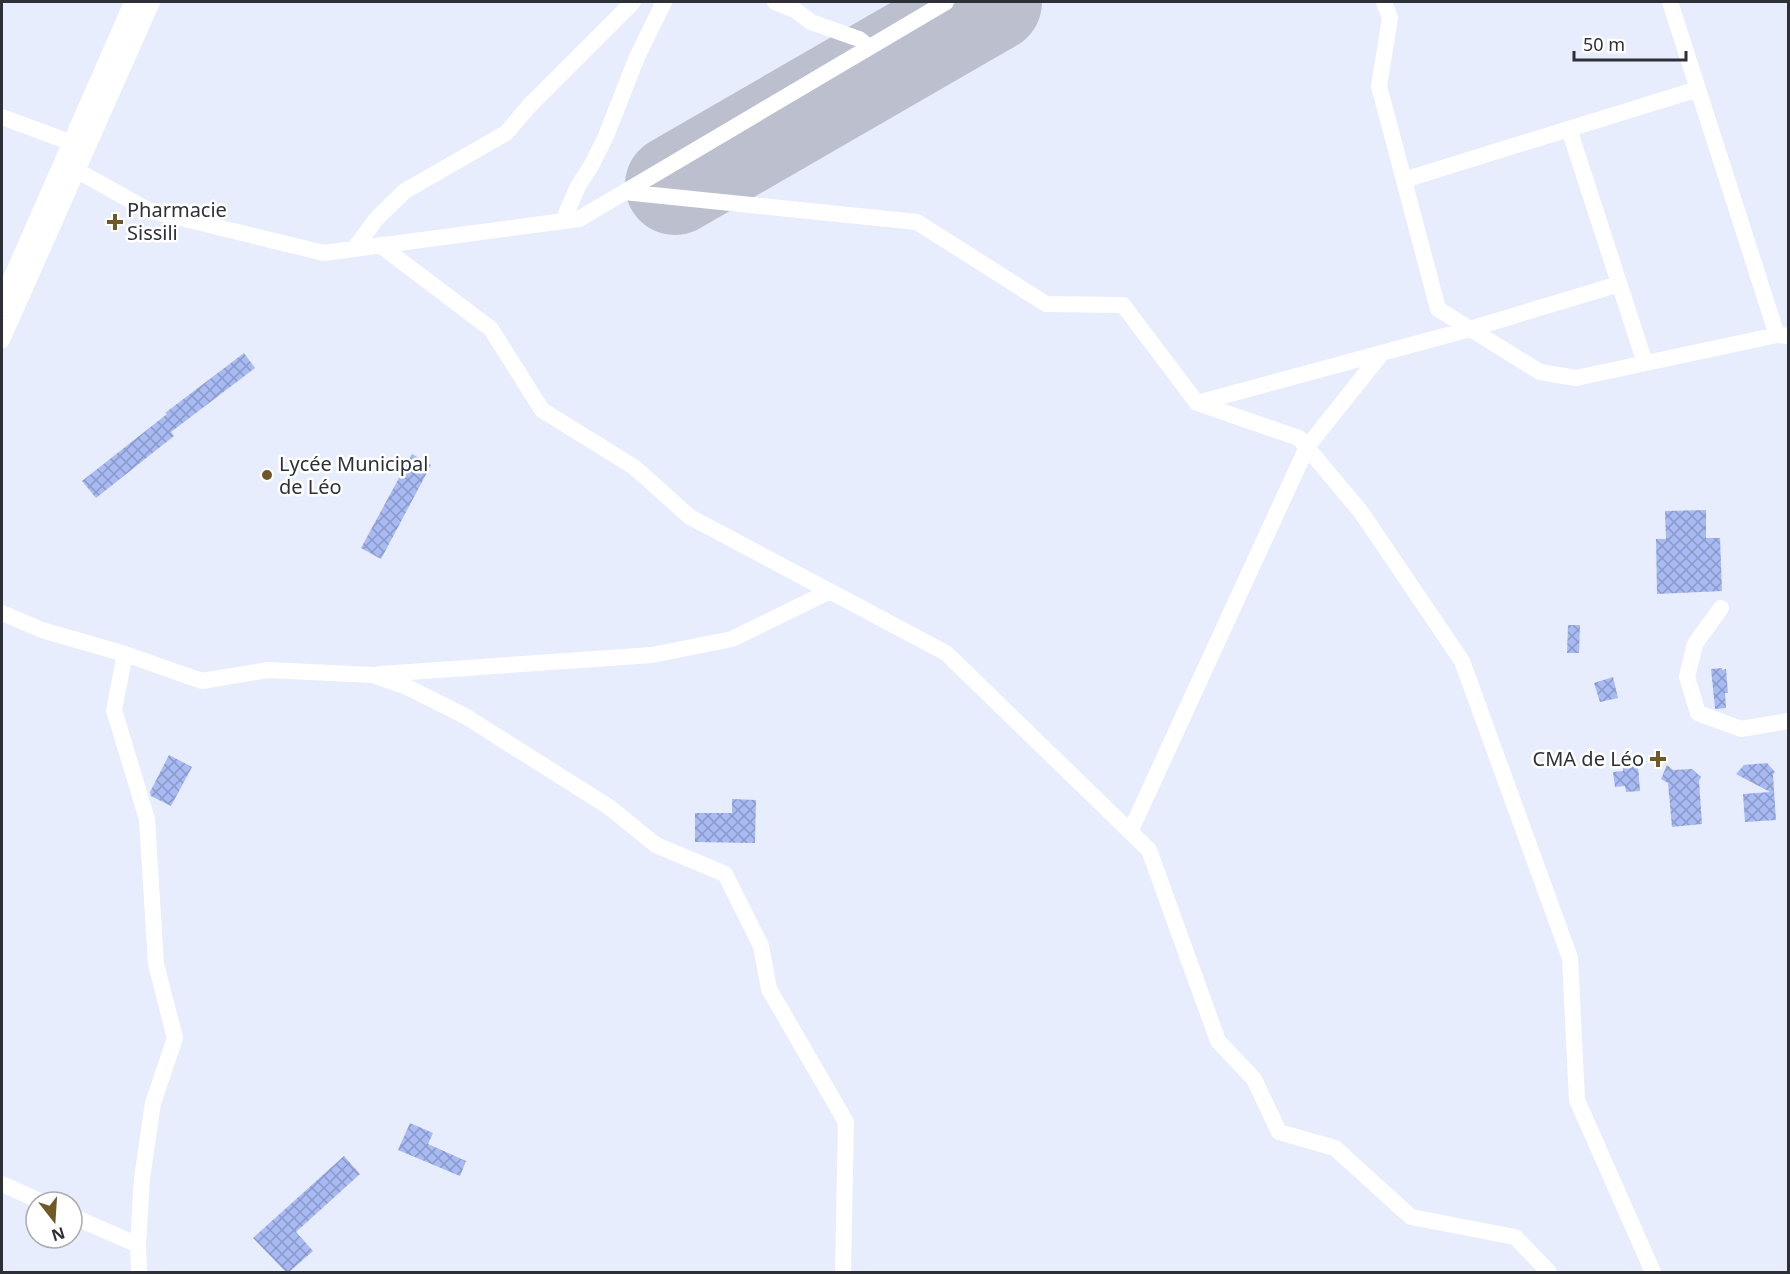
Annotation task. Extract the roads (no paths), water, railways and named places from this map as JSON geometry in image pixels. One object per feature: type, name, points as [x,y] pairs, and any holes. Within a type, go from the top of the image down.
[{"type":"main road","points":[[2,306],[70,167],[72,143],[135,2]]},
{"type":"street","points":[[2,340],[70,167],[152,2]]},
{"type":"street","points":[[354,249],[377,218],[405,190],[506,133],[633,2]]},
{"type":"street","points":[[562,221],[578,186],[606,136],[637,57],[664,2]]},
{"type":"street","points":[[775,2],[795,10],[811,22],[859,39],[869,47]]},
{"type":"street","points":[[70,167],[148,210],[324,253],[579,219],[946,2]]},
{"type":"street","points":[[1384,2],[1390,18],[1379,86],[1438,309],[1540,372],[1576,378],[1783,336],[1670,2]]},
{"type":"street","points":[[1404,180],[1698,89]]},
{"type":"street","points":[[2,117],[72,143]]},
{"type":"street","points":[[1569,129],[1645,363]]},
{"type":"street","points":[[624,192],[917,222],[1046,304],[1123,304],[1197,403],[1299,438],[1361,512],[1462,661],[1570,958],[1577,1100],[1653,1272]]},
{"type":"street","points":[[380,245],[491,329],[542,410],[634,467],[690,517],[946,653],[1149,850],[1218,1041],[1254,1079],[1279,1132],[1335,1148],[1411,1217],[1515,1237],[1549,1272]]},
{"type":"street","points":[[1197,403],[1470,329],[1619,284]]},
{"type":"street","points":[[1130,832],[1307,447],[1382,353]]},
{"type":"street","points":[[2,613],[42,630],[125,654],[202,681],[268,670],[373,675],[652,655],[732,639],[830,591]]},
{"type":"street","points":[[1721,609],[1695,644],[1687,677],[1698,712],[1741,729],[1788,721]]},
{"type":"street","points":[[125,654],[114,710],[147,819],[156,964],[175,1038],[153,1103],[142,1179],[138,1245],[139,1272]]},
{"type":"street","points":[[373,675],[407,687],[465,716],[609,807],[656,845],[725,874],[761,946],[769,989],[846,1122],[843,1272]]},
{"type":"street","points":[[2,1184],[24,1194]]},
{"type":"street","points":[[84,1221],[138,1245]]},
{"type":"place","name":"Pharmacie Sissili","points":[[115,222]]},
{"type":"place","name":"Lycée Municipal de Léo","points":[[267,475]]},
{"type":"place","name":"CMA de Léo","points":[[1658,759]]}]
